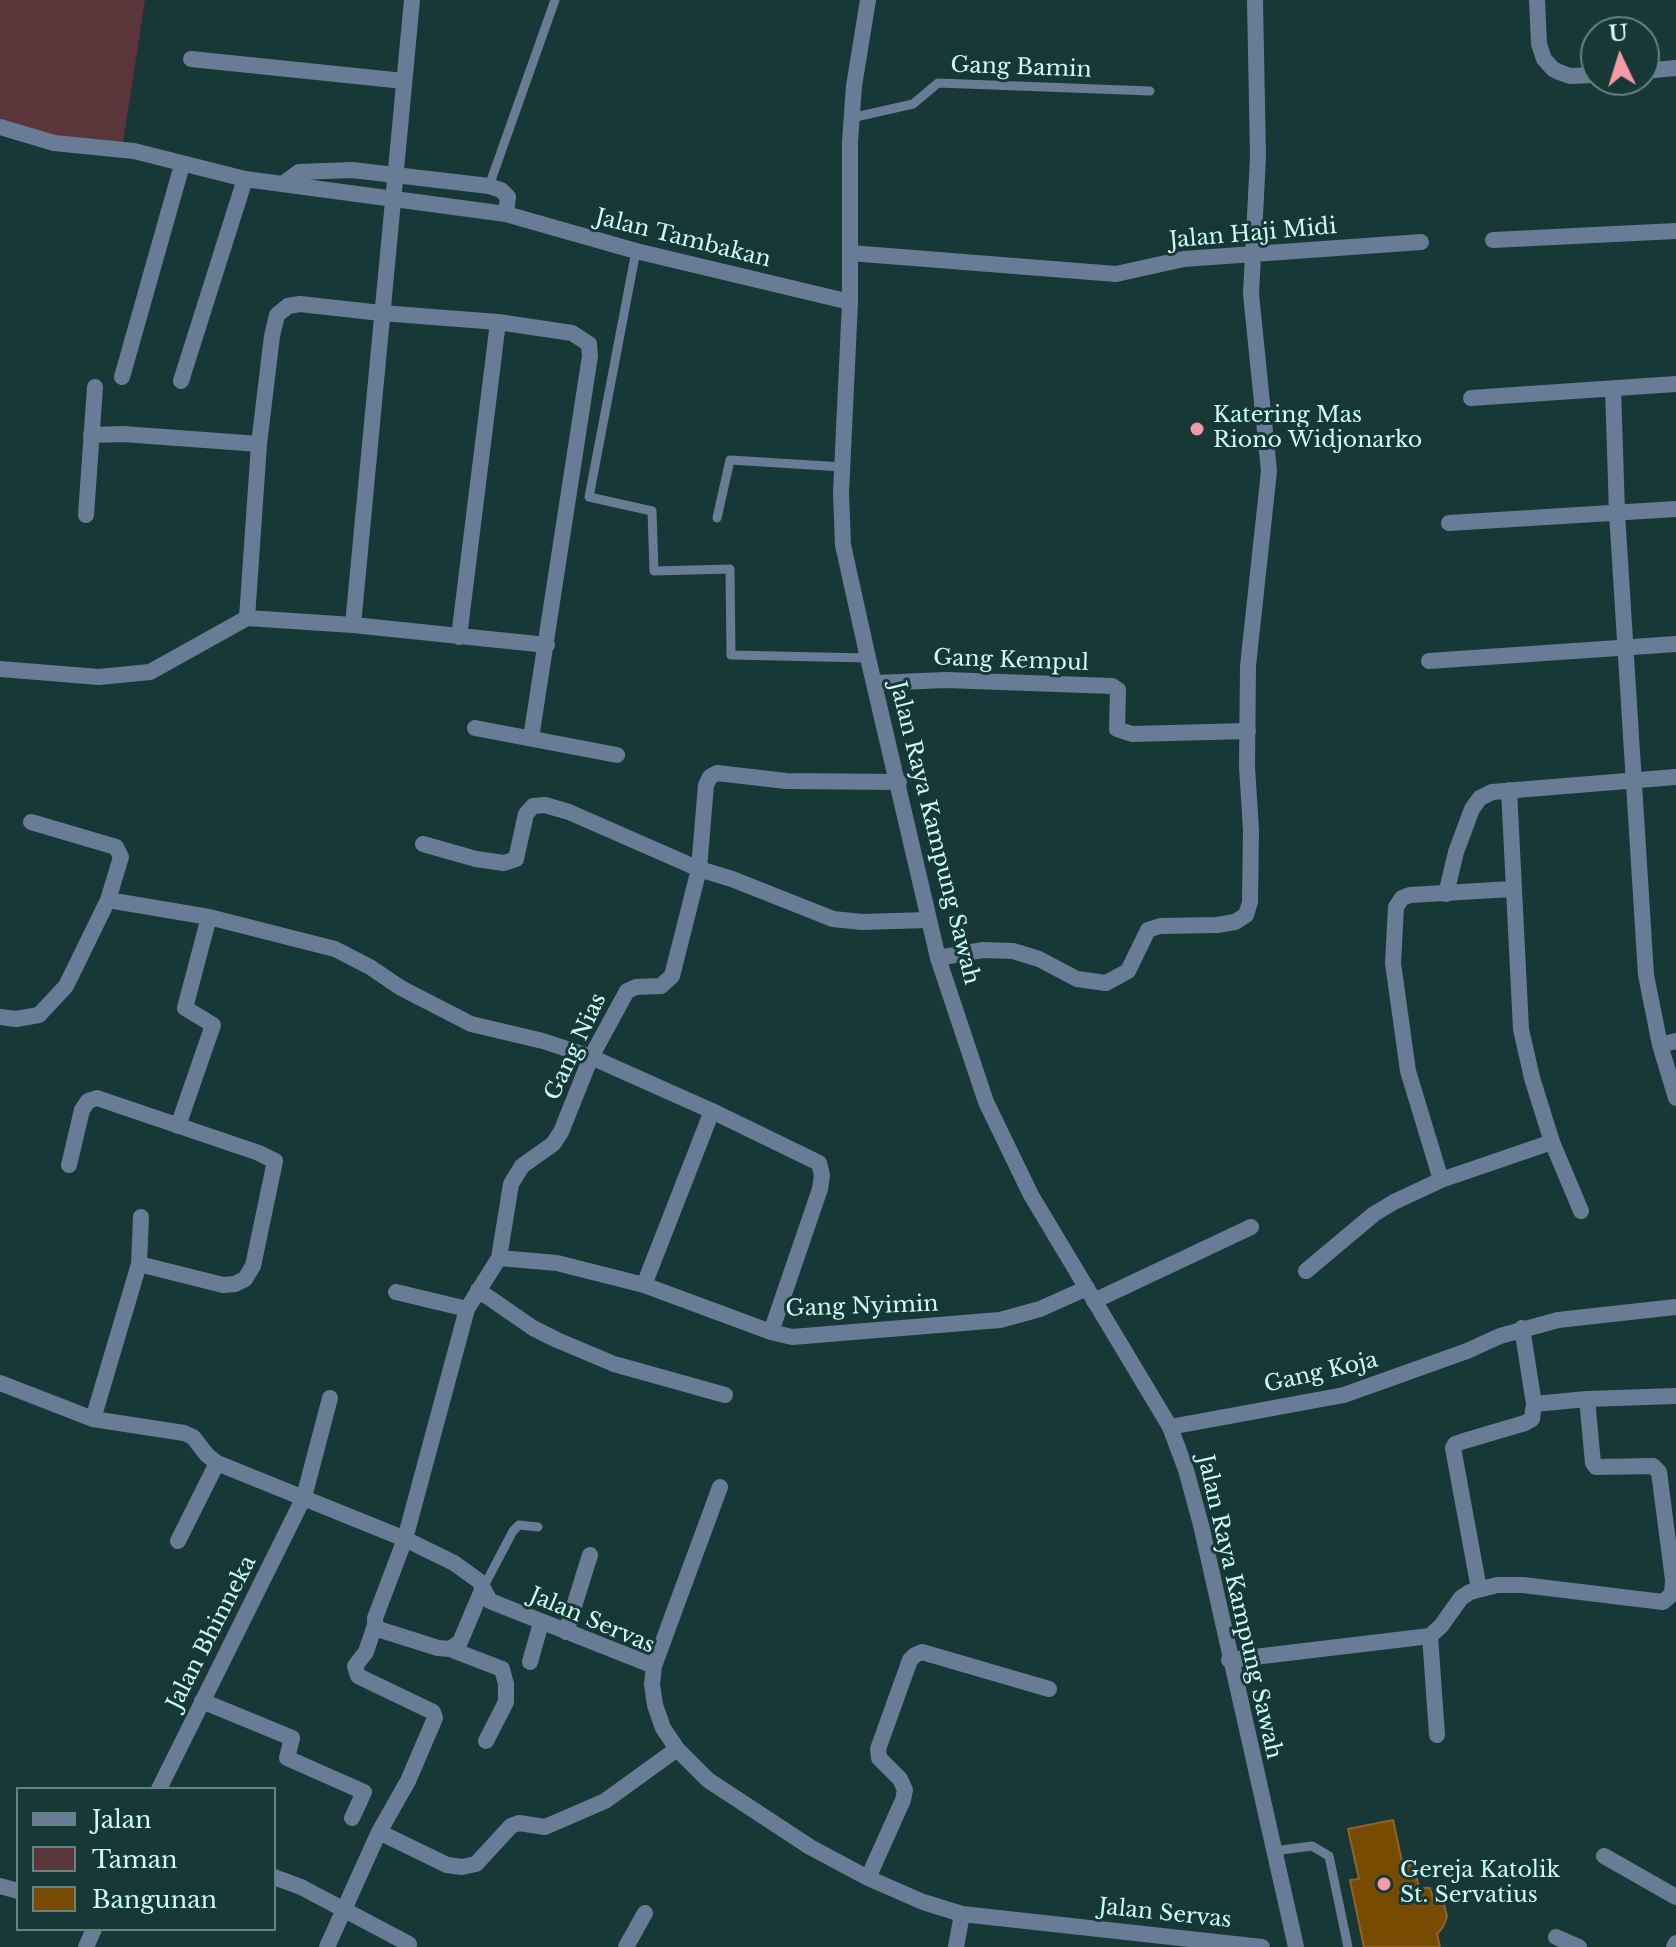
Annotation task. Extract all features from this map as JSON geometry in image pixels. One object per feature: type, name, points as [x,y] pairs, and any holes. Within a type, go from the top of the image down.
[{"type":"street","points":[[353,625],[412,0]]},
{"type":"street","name":"Jalan Raya Kampung Sawah","points":[[868,0],[859,43],[851,118],[850,302],[843,545],[928,920],[986,1102],[1031,1195],[1170,1427],[1186,1470],[1296,1947]]},
{"type":"street","points":[[938,958],[983,950],[1013,951],[1039,959],[1077,979],[1106,983],[1128,971],[1148,930],[1160,926],[1217,925],[1235,922],[1246,915],[1250,902],[1251,830],[1248,666],[1269,471],[1251,294],[1258,157],[1255,0]]},
{"type":"street","points":[[1537,0],[1539,44],[1544,59],[1559,72],[1580,76]]},
{"type":"street","points":[[191,59],[404,81]]},
{"type":"street","name":"Jalan Tambakan","points":[[0,127],[54,143],[134,151],[245,179],[506,214],[636,251],[850,302]]},
{"type":"street","points":[[122,377],[182,165]]},
{"type":"street","name":"Jalan Tambakan","points":[[283,184],[299,172],[352,170],[489,186]]},
{"type":"street","points":[[181,381],[245,179]]},
{"type":"street","points":[[489,186],[501,190],[508,197],[506,214]]},
{"type":"street","points":[[1493,240],[1676,231]]},
{"type":"street","name":"Jalan Haji Midi","points":[[850,253],[1116,274],[1184,259],[1421,242]]},
{"type":"street","points":[[247,618],[259,444],[277,315],[288,306],[300,304],[498,322],[572,333],[589,344],[590,356],[531,738]]},
{"type":"street","points":[[459,637],[498,322]]},
{"type":"street","points":[[1471,398],[1676,384]]},
{"type":"street","points":[[86,515],[95,387]]},
{"type":"street","points":[[1613,388],[1617,513],[1646,975],[1668,1043],[1676,1098]]},
{"type":"street","points":[[91,435],[123,434],[259,444]]},
{"type":"street","points":[[1449,523],[1676,509]]},
{"type":"street","points":[[0,669],[99,677],[150,672],[247,618],[353,625],[547,645]]},
{"type":"street","points":[[1429,661],[1676,644]]},
{"type":"street","name":"Gang Kempul","points":[[875,683],[946,680],[1112,686],[1118,690],[1117,729],[1132,734],[1248,731]]},
{"type":"street","points":[[475,728],[617,755]]},
{"type":"street","points":[[699,869],[706,785],[710,777],[717,773],[786,781],[899,782]]},
{"type":"street","points":[[1446,894],[1456,852],[1472,809],[1480,798],[1492,792],[1509,790],[1676,777]]},
{"type":"street","points":[[1509,790],[1521,1029],[1552,1142],[1581,1211]]},
{"type":"street","points":[[423,844],[476,859],[504,863],[516,859],[526,814],[533,806],[545,805],[569,812],[699,869],[833,919],[862,922],[928,920]]},
{"type":"street","points":[[0,1017],[16,1019],[39,1015],[50,1006],[72,975],[108,900],[121,857],[116,847],[31,822]]},
{"type":"street","name":"Gang Nias","points":[[499,1258],[511,1184],[522,1166],[553,1144],[561,1132],[591,1057],[627,991],[636,987],[661,986],[672,976],[699,869]]},
{"type":"street","points":[[1441,1180],[1408,1071],[1396,1000],[1393,929],[1396,907],[1402,898],[1512,889]]},
{"type":"street","points":[[108,900],[209,917],[335,949],[471,1024],[543,1041],[591,1057],[819,1163],[822,1175],[820,1189],[771,1332]]},
{"type":"street","points":[[178,1126],[213,1025],[185,1008],[209,917]]},
{"type":"street","points":[[69,1165],[82,1110],[88,1101],[97,1098],[275,1161],[253,1266],[245,1279],[223,1285],[139,1264]]},
{"type":"street","points":[[644,1285],[712,1111]]},
{"type":"street","points":[[1306,1271],[1374,1214],[1441,1180],[1552,1142]]},
{"type":"street","points":[[93,1419],[139,1264],[141,1217]]},
{"type":"street","name":"Gang Nyimin","points":[[499,1258],[557,1263],[644,1285],[792,1337],[1000,1320],[1090,1294],[1251,1227]]},
{"type":"street","points":[[327,1947],[379,1832],[408,1781],[435,1718],[433,1712],[358,1676],[355,1666],[366,1652],[375,1618],[405,1539],[467,1309],[499,1258]]},
{"type":"street","points":[[478,1290],[533,1328],[557,1340],[614,1364],[725,1395]]},
{"type":"street","points":[[396,1292],[467,1309]]},
{"type":"street","name":"Gang Koja","points":[[1170,1427],[1373,1387],[1522,1328],[1558,1320],[1676,1307]]},
{"type":"street","points":[[1479,1589],[1453,1448],[1455,1444],[1532,1419],[1534,1404],[1522,1328]]},
{"type":"street","name":"Jalan Servas","points":[[0,1383],[93,1419],[184,1433],[193,1437],[217,1463],[405,1539],[466,1571],[479,1581],[490,1601],[654,1666],[652,1684],[655,1705],[663,1728],[677,1749],[708,1780],[810,1847],[868,1878],[923,1902],[962,1914],[1262,1947]]},
{"type":"street","points":[[1534,1404],[1676,1396]]},
{"type":"street","name":"Jalan Bhinneka","points":[[160,1787],[304,1497],[330,1398]]},
{"type":"street","points":[[1229,1660],[1430,1636],[1461,1598],[1497,1585],[1523,1585],[1663,1602],[1672,1594],[1673,1580],[1659,1472],[1653,1466],[1596,1467],[1593,1463],[1587,1399]]},
{"type":"street","points":[[178,1541],[217,1463]]},
{"type":"street","points":[[654,1666],[720,1487]]},
{"type":"street","points":[[566,1632],[590,1555]]},
{"type":"street","points":[[450,1649],[460,1642],[482,1590]]},
{"type":"street","points":[[530,1662],[541,1623]]},
{"type":"street","points":[[375,1625],[381,1630],[450,1649],[502,1669],[506,1702],[486,1741]]},
{"type":"street","points":[[1430,1636],[1437,1735]]},
{"type":"street","points":[[868,1878],[905,1790],[900,1779],[879,1758],[878,1749],[910,1660],[922,1652],[1049,1689]]},
{"type":"street","points":[[202,1701],[292,1738],[287,1758],[364,1792],[352,1818]]},
{"type":"street","points":[[379,1832],[447,1865],[462,1867],[476,1864],[511,1826],[519,1823],[545,1827],[605,1801],[677,1749]]},
{"type":"street","points":[[1604,1856],[1676,1897]]},
{"type":"street","points":[[276,1878],[301,1887],[409,1944]]},
{"type":"street","points":[[626,1947],[645,1913]]},
{"type":"street","points":[[956,1947],[962,1914]]},
{"type":"street","points":[[1556,1937],[1579,1947]]},
{"type":"lane","points":[[489,186],[555,0]]},
{"type":"lane","name":"Gang Bamin","points":[[851,118],[913,104],[938,83],[1150,91]]},
{"type":"lane","points":[[636,251],[589,497],[652,511],[654,571],[730,569],[731,655],[868,658]]},
{"type":"lane","points":[[717,518],[730,460],[843,467]]},
{"type":"lane","points":[[482,1590],[513,1531],[519,1525],[538,1527]]},
{"type":"lane","points":[[1274,1851],[1312,1846],[1329,1856],[1348,1947]]},
{"type":"green space","points":[[0,0],[145,0],[123,143],[69,140],[0,121]]},
{"type":"building","name":"Gereja Katolik St. Servatius","points":[[1393,1820],[1403,1866],[1414,1864],[1419,1888],[1430,1888],[1434,1902],[1444,1904],[1447,1917],[1437,1934],[1440,1947],[1364,1947],[1350,1880],[1359,1879],[1348,1829]]},
{"type":"place","name":"Katering Mas Riono Widjonarko","points":[[1197,429]]},
{"type":"place","name":"Gereja Katolik St. Servatius","points":[[1384,1884]]}]
